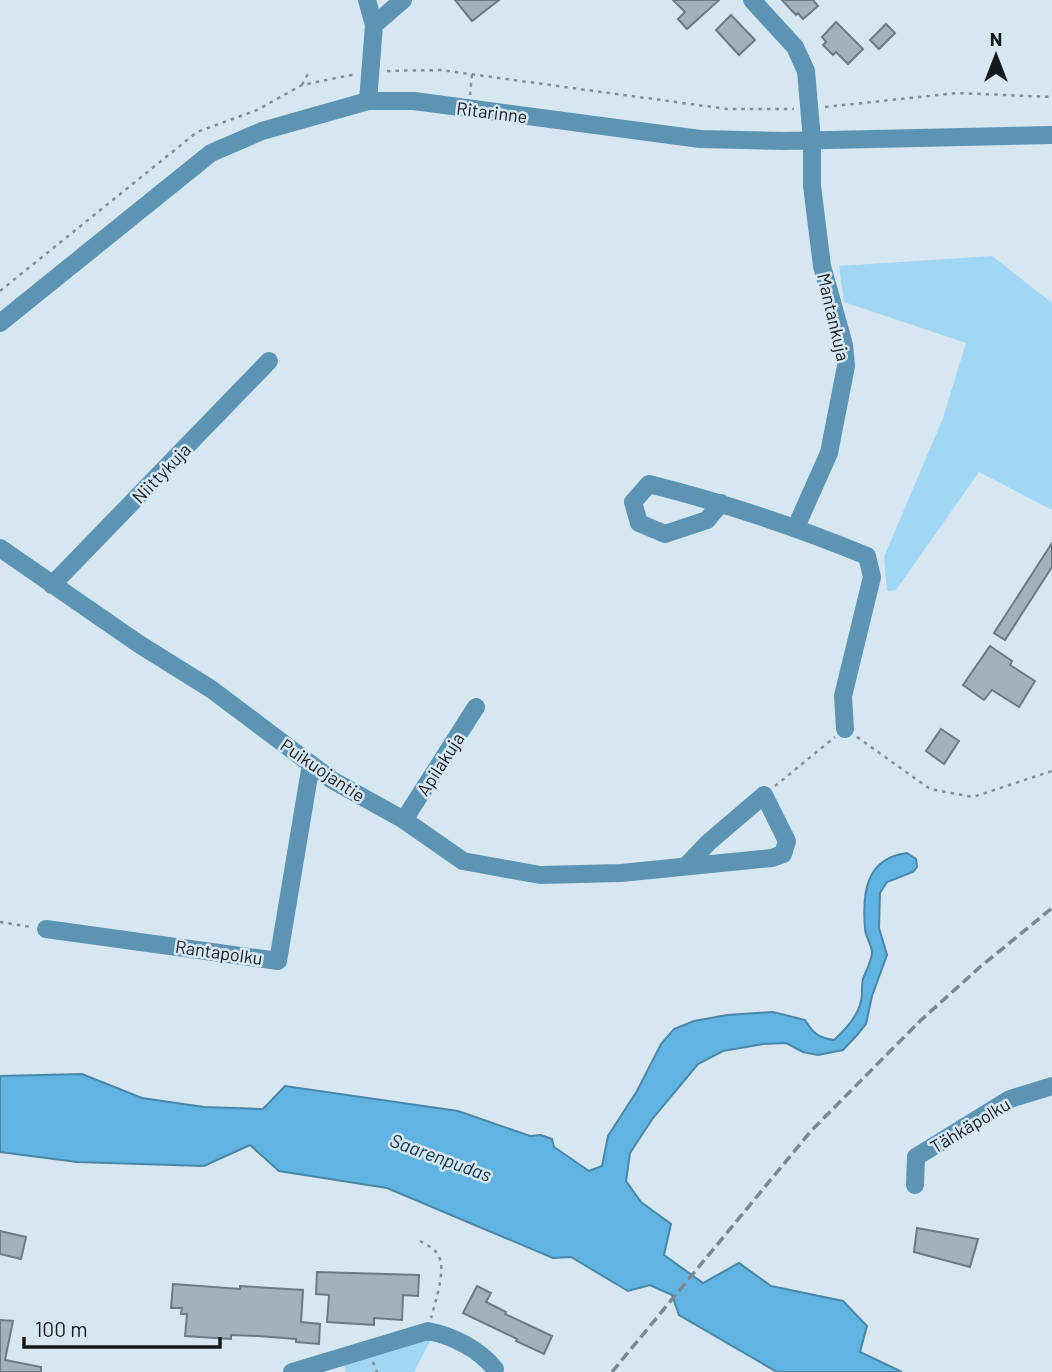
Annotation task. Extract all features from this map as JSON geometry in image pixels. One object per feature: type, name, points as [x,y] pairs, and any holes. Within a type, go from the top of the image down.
[{"type":"street","points":[[367,0],[373,25],[368,101]]},
{"type":"street","points":[[373,25],[403,0]]},
{"type":"street","name":"Mantankuja","points":[[752,0],[795,47],[806,71],[812,140],[812,186],[822,266],[844,345],[846,366],[829,453],[796,527]]},
{"type":"street","name":"Ritarinne","points":[[0,323],[211,153],[261,131],[368,101],[414,101],[700,139],[812,140],[1052,135]]},
{"type":"street","name":"Niittykuja","points":[[52,585],[269,361]]},
{"type":"street","points":[[721,502],[796,527],[867,556],[872,577],[843,696],[845,729]]},
{"type":"street","name":"Puikuojantie","points":[[0,548],[211,689],[332,780],[404,820],[463,862],[540,874],[621,873],[772,858],[783,854],[787,841],[764,795]]},
{"type":"street","name":"Apilakuja","points":[[404,820],[476,707]]},
{"type":"street","name":"Rantapolku","points":[[46,929],[278,961],[311,764]]},
{"type":"street","points":[[686,866],[709,842],[764,795]]},
{"type":"street","name":"Tähkäpolku","points":[[915,1185],[916,1157],[1010,1099],[1052,1086]]},
{"type":"street","points":[[292,1372],[428,1331],[464,1344],[486,1358],[495,1369]]},
{"type":"path","points":[[302,85],[310,70]]},
{"type":"path","points":[[370,71],[440,70],[727,109],[809,109],[957,93],[1052,97]]},
{"type":"path","points":[[468,108],[472,74]]},
{"type":"path","points":[[764,795],[845,729],[930,789],[973,797],[1052,771]]},
{"type":"path","points":[[0,922],[46,929]]},
{"type":"path","points":[[420,1241],[440,1257],[439,1283],[428,1331]]},
{"type":"shaded area","points":[[992,256],[1052,303],[1052,510],[979,472],[896,590],[887,591],[884,557],[943,418],[966,343],[844,302],[839,266]]},
{"type":"shaded area","points":[[417,1341],[430,1341],[414,1372],[346,1372],[344,1364]]},
{"type":"water","name":"Saarenpudas","points":[[907,853],[916,859],[917,867],[913,872],[887,882],[880,893],[879,928],[887,955],[872,996],[866,1024],[857,1035],[843,1050],[818,1055],[803,1052],[786,1043],[763,1044],[723,1051],[698,1064],[653,1118],[630,1153],[626,1181],[641,1202],[671,1224],[664,1255],[703,1283],[739,1263],[771,1286],[843,1301],[867,1326],[860,1352],[902,1372],[777,1372],[679,1315],[672,1295],[650,1285],[628,1291],[571,1257],[553,1258],[387,1188],[279,1171],[250,1145],[204,1166],[77,1162],[0,1152],[0,1076],[82,1074],[142,1098],[204,1107],[263,1109],[285,1086],[458,1111],[530,1136],[541,1135],[552,1139],[554,1147],[589,1171],[602,1166],[608,1136],[637,1091],[661,1044],[674,1029],[694,1021],[727,1015],[773,1012],[805,1020],[813,1032],[824,1038],[834,1040],[838,1036],[857,1012],[862,998],[863,979],[871,956],[864,915],[866,890],[870,879],[883,862],[893,856]]},
{"type":"building","points":[[455,0],[499,0],[472,21]]},
{"type":"building","points":[[673,0],[719,0],[687,29],[678,19],[685,12]]},
{"type":"building","points":[[782,0],[813,0],[818,6],[803,19]]},
{"type":"building","points":[[731,15],[755,40],[739,55],[716,30]]},
{"type":"building","points":[[836,22],[863,49],[848,64],[836,52],[833,55],[823,45],[826,42],[822,37]]},
{"type":"building","points":[[886,24],[895,33],[879,49],[870,40]]},
{"type":"building","points":[[1052,543],[1052,567],[1005,640],[994,633]]},
{"type":"building","points":[[990,646],[1012,661],[1010,665],[1035,681],[1019,707],[992,690],[984,700],[963,685]]},
{"type":"building","points":[[941,729],[959,741],[944,764],[926,751]]},
{"type":"building","points":[[917,1228],[978,1239],[970,1267],[914,1252]]},
{"type":"building","points":[[0,1231],[26,1237],[21,1259],[0,1254]]},
{"type":"building","points":[[317,1272],[419,1275],[418,1296],[403,1295],[402,1320],[374,1318],[374,1325],[327,1322],[329,1295],[316,1294]]},
{"type":"building","points":[[173,1284],[303,1290],[301,1322],[320,1324],[319,1344],[258,1336],[231,1335],[231,1339],[185,1336],[187,1314],[181,1314],[182,1308],[171,1308]]},
{"type":"building","points":[[477,1286],[491,1293],[486,1302],[552,1336],[544,1354],[463,1313]]},
{"type":"building","points":[[0,1320],[13,1321],[5,1360],[41,1367],[41,1372],[0,1372]]},
{"type":"railway","points":[[612,1372],[811,1131],[920,1021],[1052,908]]}]
